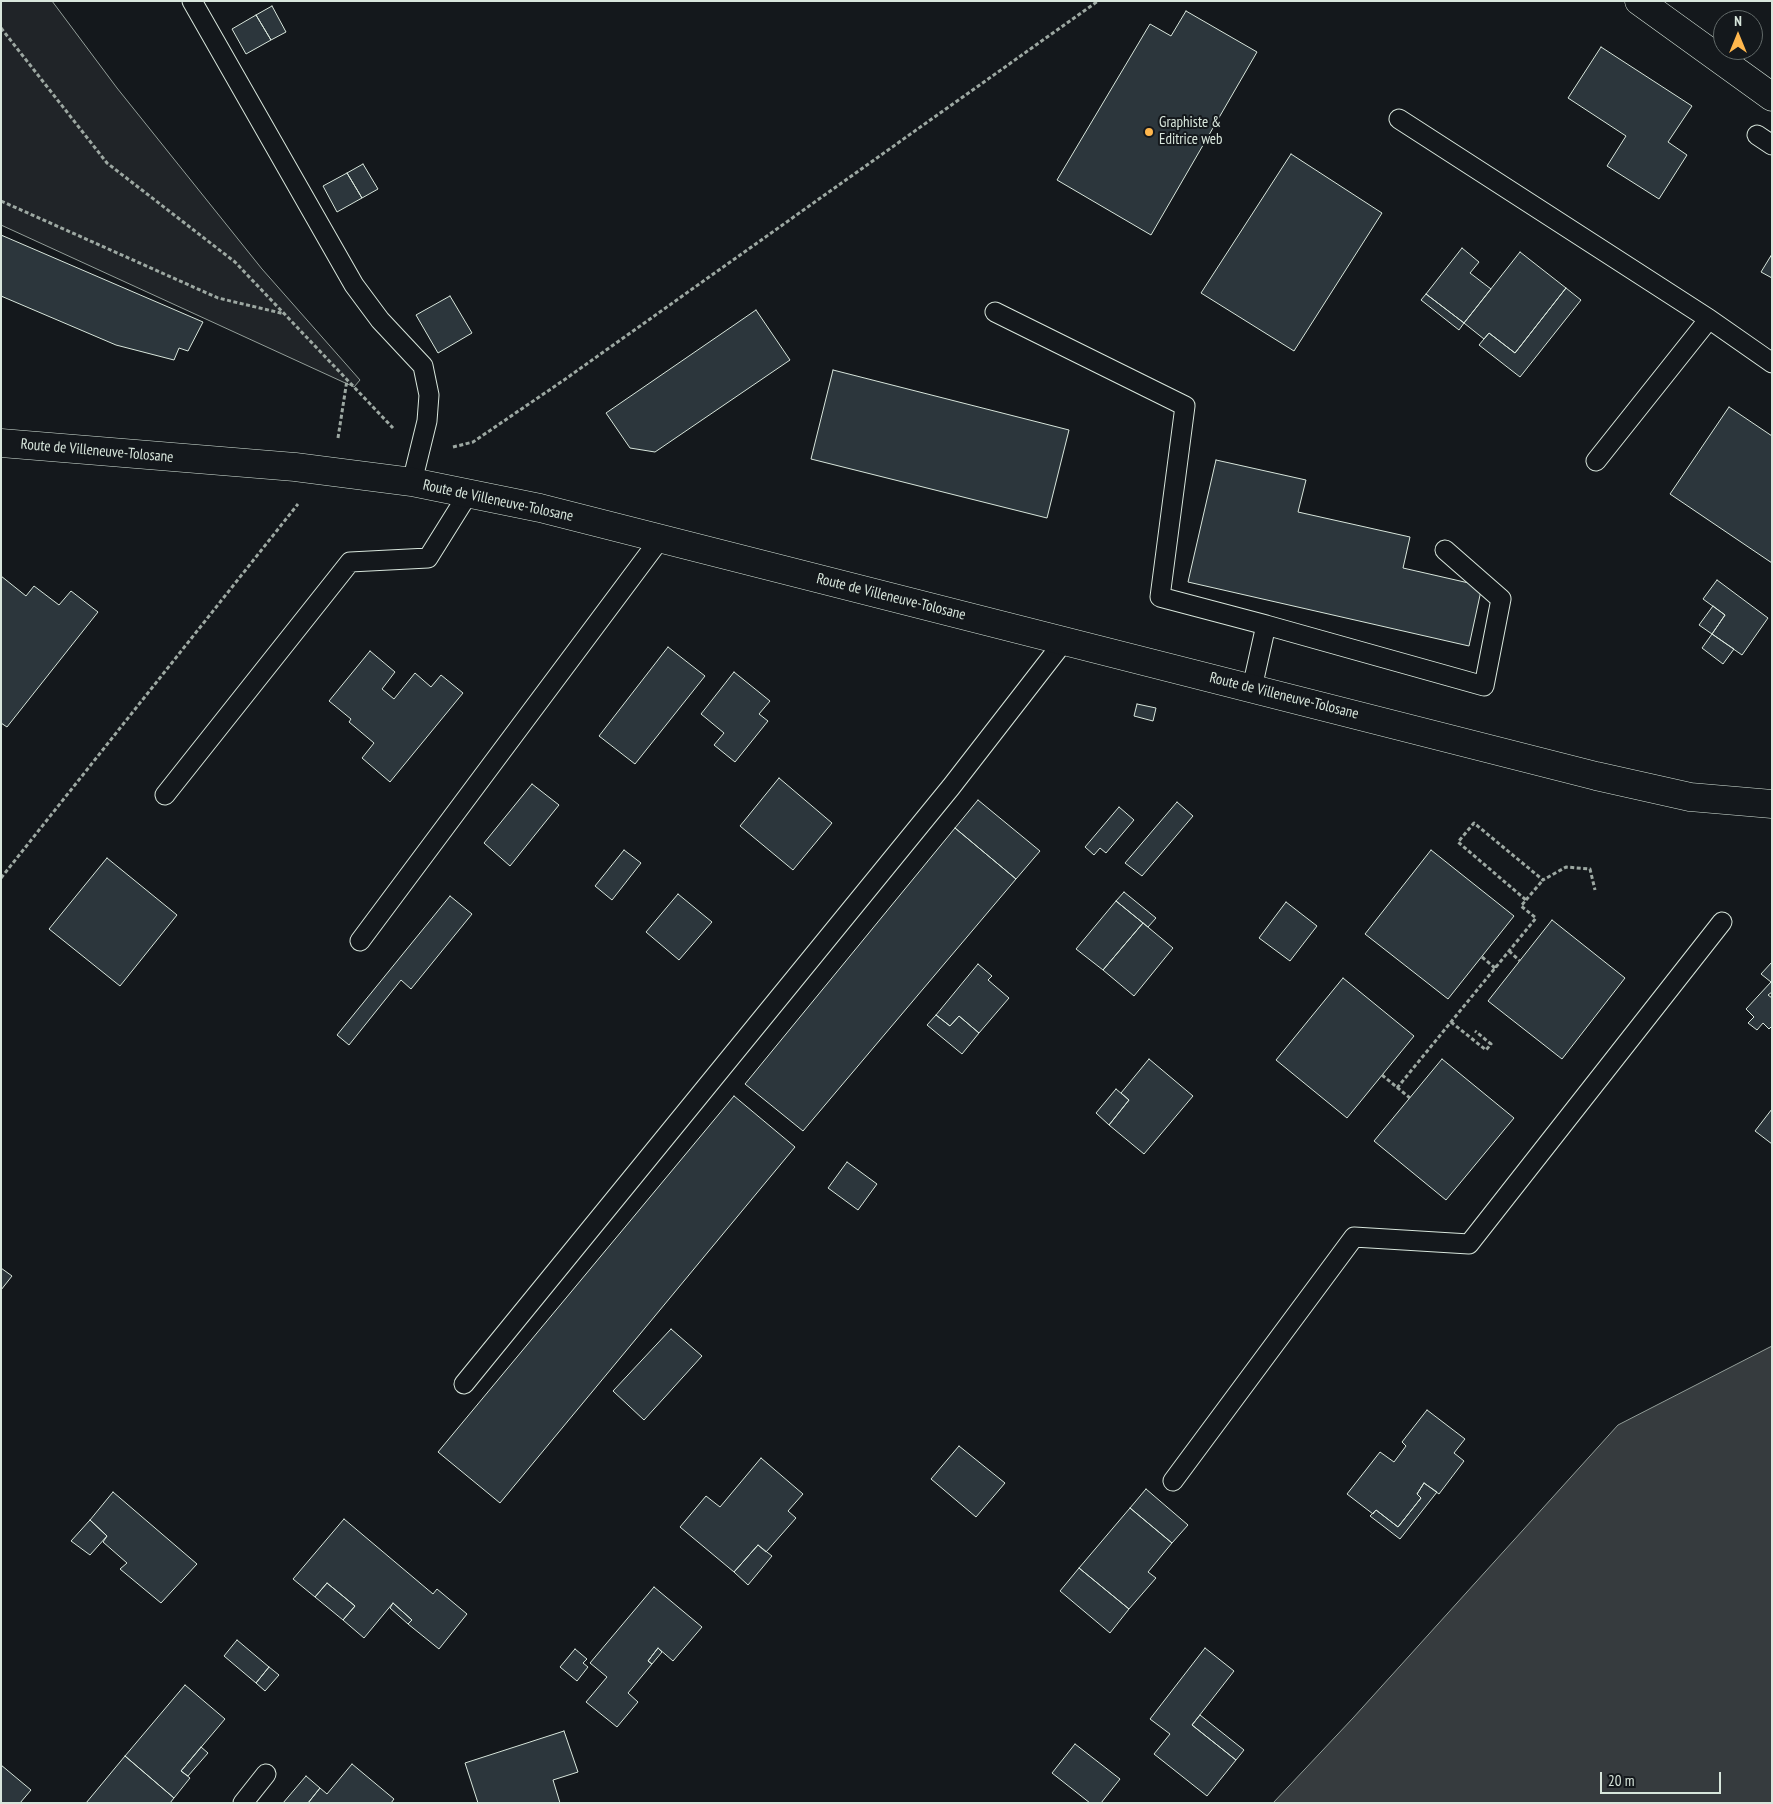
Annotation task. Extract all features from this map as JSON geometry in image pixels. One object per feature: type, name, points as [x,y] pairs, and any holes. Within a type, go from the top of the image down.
[{"type":"street","points":[[1639,1],[1772,97]]},
{"type":"street","name":"Route de Villeneuve-Tolosane","points":[[1,443],[295,467],[412,482],[540,508],[1596,776],[1690,797],[1772,804]]},
{"type":"lane","points":[[192,1],[354,286],[380,320],[423,366],[429,394],[427,422],[412,482]]},
{"type":"lane","points":[[1399,119],[1709,319],[1772,364]]},
{"type":"lane","points":[[995,312],[1185,406],[1160,597],[1484,686],[1501,599],[1444,550]]},
{"type":"lane","points":[[1596,461],[1709,319]]},
{"type":"lane","points":[[165,795],[350,562],[428,558],[468,494]]},
{"type":"lane","points":[[360,941],[660,539]]},
{"type":"lane","points":[[1252,688],[1266,625]]},
{"type":"lane","points":[[464,1384],[952,787],[1065,640]]},
{"type":"lane","points":[[1174,1482],[1354,1237],[1468,1244],[1722,922]]},
{"type":"lane","points":[[244,1803],[266,1774]]},
{"type":"path","points":[[1,28],[107,163],[235,262],[419,456],[473,442],[515,414],[1098,1]]},
{"type":"path","points":[[1,200],[218,298],[286,314]]},
{"type":"path","points":[[338,439],[347,379]]},
{"type":"path","points":[[1,878],[300,502]]},
{"type":"path","points":[[1526,900],[1458,842],[1474,823],[1542,880]]},
{"type":"path","points":[[1398,1088],[1536,918],[1521,906],[1542,880],[1566,867],[1590,869],[1596,890]]},
{"type":"path","points":[[1509,952],[1520,961]]},
{"type":"path","points":[[1482,957],[1496,968]]},
{"type":"path","points":[[1451,1022],[1486,1050],[1491,1044],[1475,1031]]},
{"type":"path","points":[[1382,1075],[1410,1098]]},
{"type":"shaded area","points":[[1,1],[52,1],[117,88],[262,269],[360,380],[354,387],[1,225]]},
{"type":"shaded area","points":[[1772,1346],[1772,1803],[1273,1803],[1353,1718],[1618,1425]]},
{"type":"building","points":[[272,6],[286,32],[271,40],[256,15]]},
{"type":"building","name":"Graphiste & Editrice web","points":[[1186,11],[1257,52],[1151,235],[1057,180],[1150,24],[1171,36]]},
{"type":"building","points":[[256,15],[271,40],[246,54],[232,29]]},
{"type":"building","points":[[1601,47],[1692,106],[1668,142],[1687,155],[1659,199],[1607,166],[1626,136],[1568,98]]},
{"type":"building","points":[[1291,154],[1382,213],[1294,351],[1201,293]]},
{"type":"building","points":[[363,164],[378,189],[362,198],[347,173]]},
{"type":"building","points":[[347,173],[362,198],[337,212],[323,186]]},
{"type":"building","points":[[1,235],[203,322],[188,351],[179,348],[174,360],[116,345],[1,296]]},
{"type":"building","points":[[1462,248],[1479,262],[1470,273],[1491,289],[1464,323],[1426,294]]},
{"type":"building","points":[[1520,252],[1566,288],[1515,353],[1489,333],[1484,339],[1464,323]]},
{"type":"building","points":[[1772,254],[1772,278],[1761,272]]},
{"type":"building","points":[[1566,288],[1581,300],[1520,377],[1479,345],[1489,333],[1515,353]]},
{"type":"building","points":[[1426,294],[1464,323],[1459,330],[1421,300]]},
{"type":"building","points":[[450,296],[472,333],[438,353],[416,315]]},
{"type":"building","points":[[756,310],[790,360],[655,452],[630,448],[606,413]]},
{"type":"building","points":[[833,370],[1069,430],[1047,518],[811,459]]},
{"type":"building","points":[[1729,407],[1772,436],[1772,563],[1670,494]]},
{"type":"building","points":[[1216,460],[1306,480],[1298,512],[1410,537],[1403,568],[1482,586],[1469,646],[1188,582]]},
{"type":"building","points":[[1,576],[26,596],[34,586],[59,605],[71,591],[98,612],[7,727],[1,723]]},
{"type":"building","points":[[1717,580],[1768,618],[1742,655],[1712,634],[1725,615],[1703,599]]},
{"type":"building","points":[[1713,606],[1725,615],[1712,634],[1699,625]]},
{"type":"building","points":[[1712,634],[1734,649],[1723,664],[1702,648]]},
{"type":"building","points":[[668,647],[705,676],[635,764],[599,736]]},
{"type":"building","points":[[370,651],[395,672],[382,689],[394,699],[415,673],[431,687],[441,675],[463,693],[390,782],[362,758],[374,743],[349,722],[351,719],[329,701]]},
{"type":"building","points":[[734,672],[770,701],[759,714],[768,721],[735,762],[714,745],[724,733],[701,714]]},
{"type":"building","points":[[1137,704],[1156,708],[1153,721],[1134,716]]},
{"type":"building","points":[[779,778],[832,823],[793,870],[740,826]]},
{"type":"building","points":[[532,784],[559,805],[510,866],[484,843]]},
{"type":"building","points":[[978,800],[1040,851],[1016,879],[955,828]]},
{"type":"building","points":[[1177,802],[1193,816],[1142,876],[1125,863]]},
{"type":"building","points":[[1119,807],[1134,820],[1106,853],[1100,848],[1094,855],[1085,847]]},
{"type":"building","points":[[955,828],[1016,879],[803,1131],[745,1084]]},
{"type":"building","points":[[624,850],[641,863],[612,900],[595,886]]},
{"type":"building","points":[[1431,850],[1514,916],[1448,999],[1365,934]]},
{"type":"building","points":[[107,858],[177,915],[120,986],[49,929]]},
{"type":"building","points":[[1124,892],[1156,918],[1148,927],[1116,901]]},
{"type":"building","points":[[678,894],[712,922],[679,960],[646,932]]},
{"type":"building","points":[[450,896],[472,914],[411,989],[401,980],[349,1045],[337,1035]]},
{"type":"building","points":[[1116,901],[1143,923],[1103,970],[1076,949]]},
{"type":"building","points":[[1286,902],[1317,926],[1290,961],[1259,938]]},
{"type":"building","points":[[1552,920],[1625,978],[1562,1059],[1488,1001]]},
{"type":"building","points":[[1143,923],[1173,948],[1134,996],[1103,970]]},
{"type":"building","points":[[1772,962],[1772,992],[1768,995],[1772,998],[1772,1026],[1769,1029],[1763,1023],[1757,1030],[1748,1023],[1754,1017],[1746,1009],[1771,982],[1761,974]]},
{"type":"building","points":[[978,964],[992,976],[988,980],[1009,998],[979,1033],[959,1016],[950,1026],[936,1015]]},
{"type":"building","points":[[1343,978],[1414,1036],[1347,1118],[1276,1060]]},
{"type":"building","points":[[936,1015],[950,1026],[959,1016],[979,1033],[962,1054],[927,1025]]},
{"type":"building","points":[[1149,1059],[1193,1096],[1144,1154],[1109,1125],[1129,1100],[1121,1093]]},
{"type":"building","points":[[1442,1059],[1514,1118],[1446,1200],[1374,1141]]},
{"type":"building","points":[[1116,1089],[1129,1100],[1109,1125],[1096,1113]]},
{"type":"building","points":[[734,1096],[795,1147],[500,1503],[438,1452]]},
{"type":"building","points":[[1772,1109],[1772,1144],[1755,1131]]},
{"type":"building","points":[[847,1162],[877,1184],[858,1210],[828,1188]]},
{"type":"building","points":[[1,1268],[12,1276],[1,1290]]},
{"type":"building","points":[[671,1329],[702,1356],[644,1420],[613,1391]]},
{"type":"building","points":[[1427,1410],[1465,1439],[1454,1453],[1464,1461],[1439,1494],[1424,1483],[1417,1494],[1421,1498],[1398,1527],[1376,1510],[1373,1514],[1347,1494],[1380,1452],[1394,1462],[1406,1446],[1402,1442]]},
{"type":"building","points":[[959,1446],[1005,1483],[976,1517],[931,1479]]},
{"type":"building","points":[[761,1458],[803,1494],[788,1511],[796,1518],[766,1552],[758,1545],[734,1572],[680,1527],[706,1496],[720,1507]]},
{"type":"building","points":[[1424,1483],[1437,1492],[1400,1539],[1370,1516],[1376,1510],[1398,1527],[1421,1498],[1417,1494]]},
{"type":"building","points":[[1146,1489],[1188,1525],[1172,1543],[1130,1508]]},
{"type":"building","points":[[113,1492],[197,1564],[161,1603],[120,1569],[127,1563],[103,1542],[107,1536],[90,1520]]},
{"type":"building","points":[[1130,1508],[1172,1543],[1148,1572],[1156,1578],[1129,1609],[1079,1568]]},
{"type":"building","points":[[344,1519],[433,1594],[437,1589],[467,1614],[439,1649],[408,1624],[412,1620],[393,1603],[364,1638],[343,1620],[355,1606],[327,1583],[315,1597],[293,1579]]},
{"type":"building","points":[[90,1520],[107,1536],[90,1555],[71,1541]]},
{"type":"building","points":[[758,1545],[772,1556],[748,1585],[734,1572]]},
{"type":"building","points":[[1079,1568],[1129,1609],[1110,1633],[1060,1591]]},
{"type":"building","points":[[327,1583],[355,1606],[343,1620],[315,1597]]},
{"type":"building","points":[[654,1587],[702,1627],[673,1661],[658,1648],[648,1661],[652,1664],[628,1693],[638,1702],[617,1727],[586,1702],[607,1677],[590,1663]]},
{"type":"building","points":[[393,1603],[412,1620],[408,1624],[390,1608]]},
{"type":"building","points":[[237,1640],[269,1667],[256,1683],[224,1656]]},
{"type":"building","points":[[658,1648],[662,1652],[652,1664],[648,1661]]},
{"type":"building","points":[[1205,1648],[1234,1671],[1192,1725],[1236,1760],[1207,1796],[1154,1754],[1170,1734],[1150,1719]]},
{"type":"building","points":[[575,1649],[587,1659],[583,1663],[588,1667],[577,1681],[560,1667]]},
{"type":"building","points":[[269,1667],[279,1675],[265,1691],[256,1683]]},
{"type":"building","points":[[185,1685],[225,1719],[181,1771],[190,1778],[174,1798],[125,1756]]},
{"type":"building","points":[[1200,1715],[1244,1750],[1236,1760],[1192,1725]]},
{"type":"building","points":[[564,1731],[578,1772],[553,1780],[560,1803],[478,1803],[465,1763]]},
{"type":"building","points":[[1075,1744],[1120,1779],[1101,1803],[1090,1803],[1052,1773]]},
{"type":"building","points":[[201,1747],[208,1753],[188,1776],[181,1771]]},
{"type":"building","points":[[125,1756],[174,1798],[170,1803],[86,1803]]},
{"type":"building","points":[[352,1764],[394,1799],[391,1803],[308,1803],[320,1788],[327,1794]]},
{"type":"building","points":[[1,1765],[31,1790],[20,1803],[1,1803]]},
{"type":"building","points":[[306,1776],[320,1788],[308,1803],[283,1803]]},
{"type":"place","name":"Graphiste & Editrice web","points":[[1149,132]]}]
